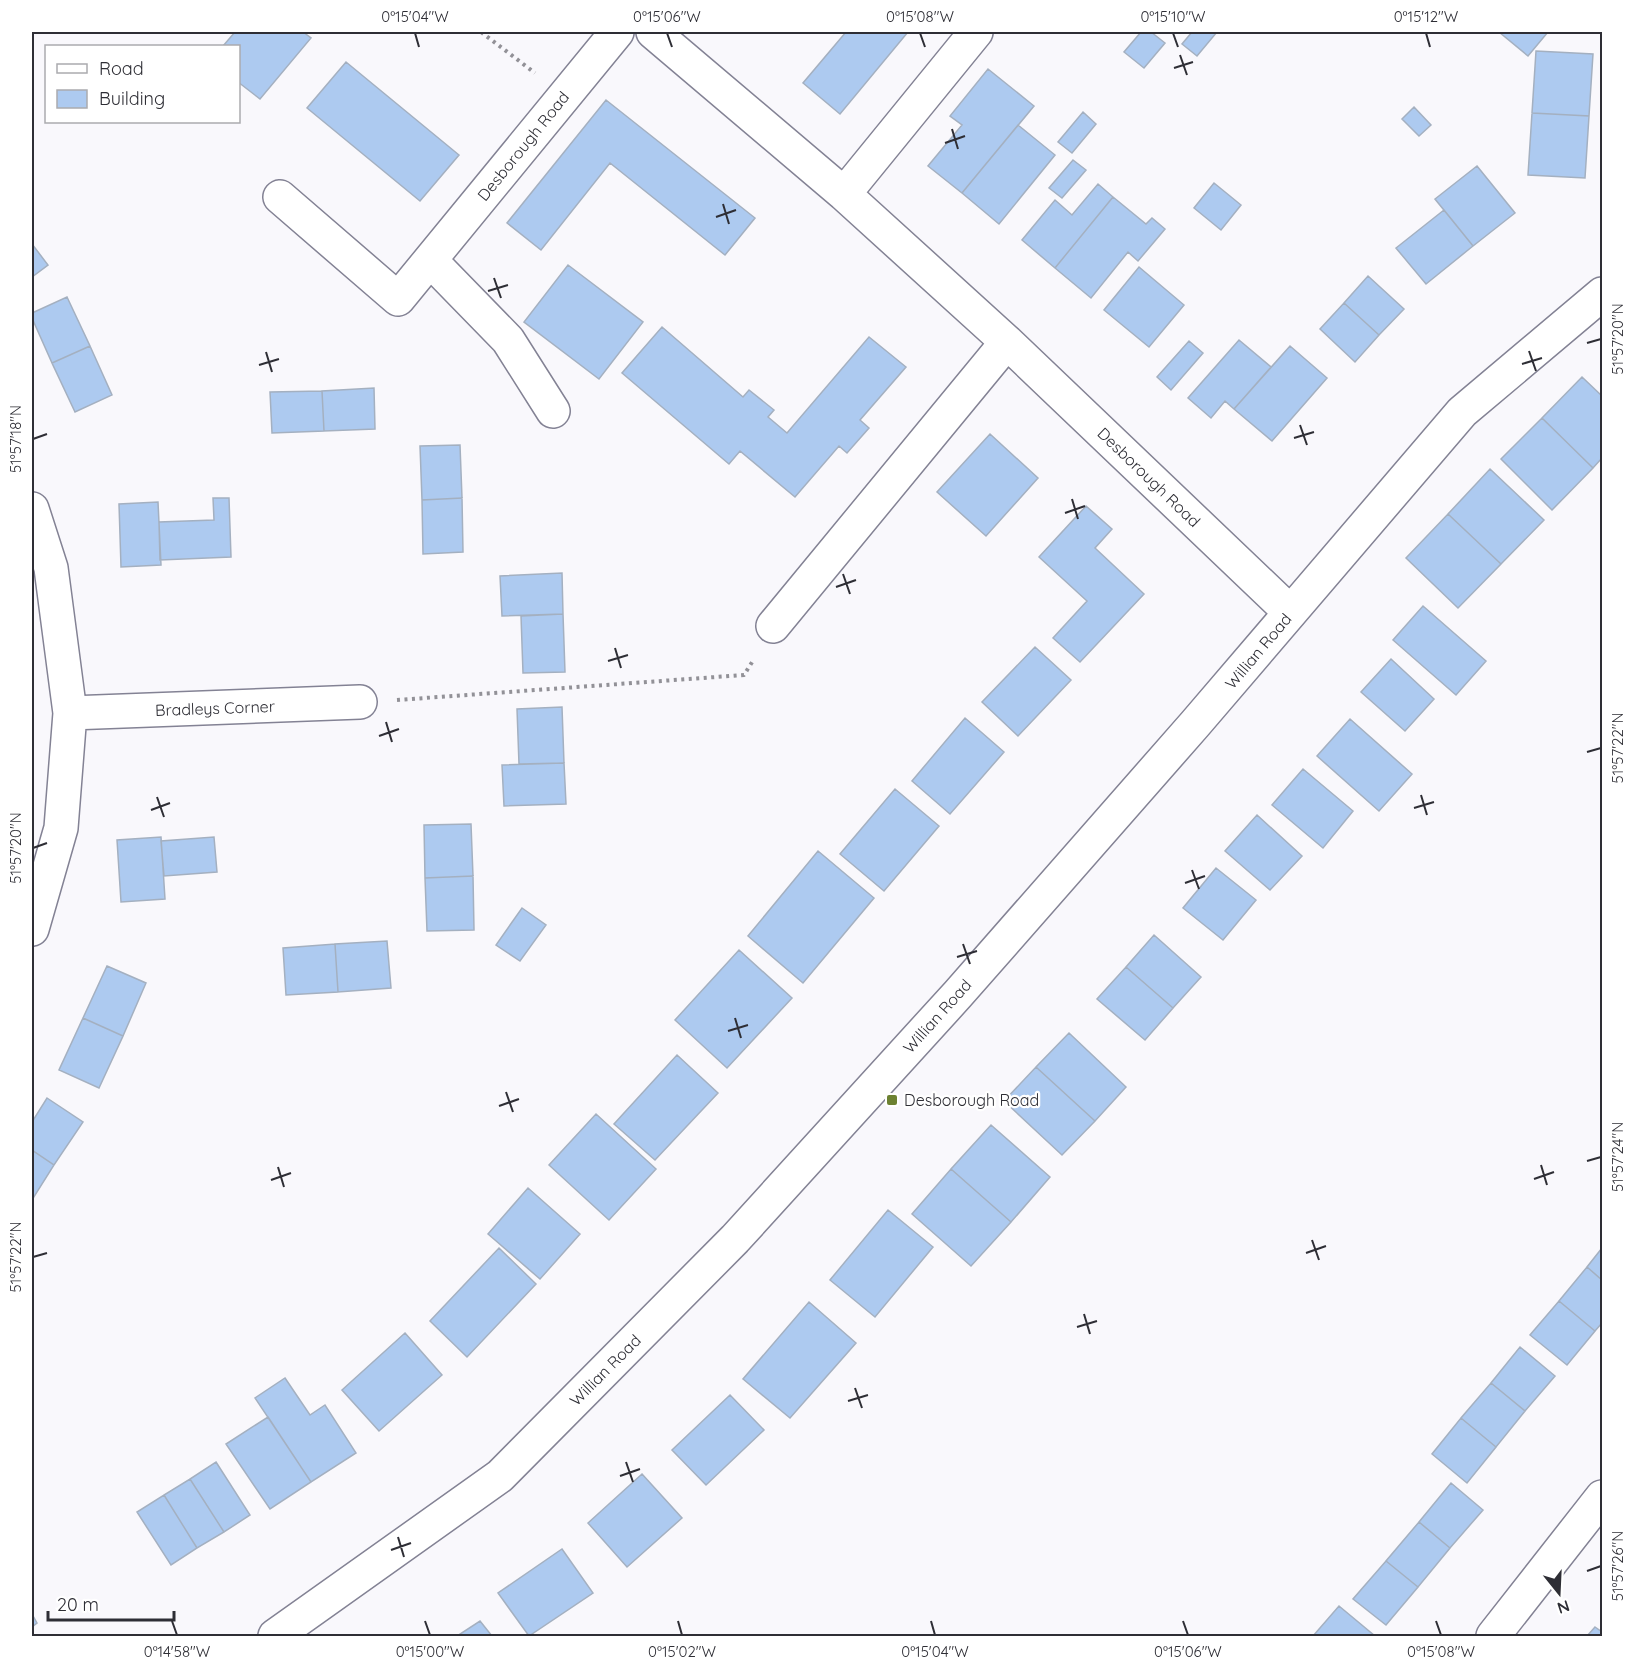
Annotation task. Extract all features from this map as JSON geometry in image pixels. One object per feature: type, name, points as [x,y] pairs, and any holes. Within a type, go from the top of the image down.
[{"type":"street","name":"Desborough Road","points":[[279,197],[398,299],[617,32]]},
{"type":"street","name":"Desborough Road","points":[[653,32],[844,194],[1007,342],[1290,612]]},
{"type":"street","points":[[844,194],[976,32]]},
{"type":"street","points":[[430,260],[508,340],[553,411]]},
{"type":"street","name":"Willian Road","points":[[275,1636],[500,1476],[735,1239],[894,1064],[1171,751],[1462,412],[1602,294]]},
{"type":"street","points":[[774,626],[1007,342]]},
{"type":"street","points":[[32,509],[51,568],[70,713],[61,828],[32,929]]},
{"type":"street","name":"Bradleys Corner","points":[[70,713],[360,702]]},
{"type":"street","points":[[1493,1636],[1602,1497]]},
{"type":"path","points":[[481,32],[536,75]]},
{"type":"path","points":[[360,702],[744,675],[774,626]]},
{"type":"building","points":[[235,32],[303,32],[311,38],[260,99],[240,84],[240,45],[224,45]]},
{"type":"building","points":[[846,32],[908,32],[840,114],[803,83]]},
{"type":"building","points":[[1141,32],[1151,32],[1165,43],[1144,68],[1124,52]]},
{"type":"building","points":[[1192,32],[1217,32],[1197,56],[1182,44]]},
{"type":"building","points":[[1499,32],[1548,32],[1528,56]]},
{"type":"building","points":[[1536,51],[1593,54],[1589,116],[1532,113]]},
{"type":"building","points":[[346,62],[459,155],[420,201],[307,108]]},
{"type":"building","points":[[988,69],[1034,106],[962,193],[928,166],[962,125],[950,116]]},
{"type":"building","points":[[606,100],[755,218],[725,255],[610,163],[541,250],[507,223]]},
{"type":"building","points":[[1414,107],[1431,125],[1419,136],[1402,119]]},
{"type":"building","points":[[1083,112],[1096,124],[1072,153],[1058,142]]},
{"type":"building","points":[[1532,113],[1589,116],[1585,178],[1528,175]]},
{"type":"building","points":[[1018,125],[1055,155],[999,224],[962,193]]},
{"type":"building","points":[[1073,160],[1086,170],[1062,198],[1049,188]]},
{"type":"building","points":[[1477,166],[1515,213],[1473,246],[1435,199]]},
{"type":"building","points":[[1214,183],[1241,205],[1221,230],[1194,208]]},
{"type":"building","points":[[1098,184],[1113,197],[1055,268],[1022,240],[1055,200],[1072,215]]},
{"type":"building","points":[[1113,197],[1146,224],[1152,218],[1165,229],[1138,261],[1128,252],[1091,298],[1055,268]]},
{"type":"building","points":[[1444,210],[1473,246],[1426,284],[1396,248]]},
{"type":"building","points":[[32,244],[48,265],[32,277]]},
{"type":"building","points":[[568,265],[643,322],[599,379],[524,322]]},
{"type":"building","points":[[1139,267],[1184,305],[1149,347],[1104,310]]},
{"type":"building","points":[[1368,276],[1404,309],[1379,335],[1344,303]]},
{"type":"building","points":[[67,297],[90,346],[52,363],[32,318],[32,313]]},
{"type":"building","points":[[1344,303],[1379,335],[1355,362],[1320,329]]},
{"type":"building","points":[[662,327],[743,397],[749,390],[774,410],[768,417],[787,433],[869,337],[906,367],[860,420],[869,428],[847,453],[839,446],[795,497],[740,451],[729,464],[622,373]]},
{"type":"building","points":[[1239,340],[1271,367],[1234,409],[1225,401],[1211,418],[1188,398]]},
{"type":"building","points":[[1189,341],[1203,353],[1171,390],[1157,377]]},
{"type":"building","points":[[90,346],[112,395],[75,412],[52,363]]},
{"type":"building","points":[[1290,346],[1327,378],[1272,441],[1234,409]]},
{"type":"building","points":[[1582,377],[1602,396],[1602,458],[1593,468],[1542,418]]},
{"type":"building","points":[[374,388],[375,429],[324,431],[322,391]]},
{"type":"building","points":[[322,391],[324,431],[272,433],[270,392]]},
{"type":"building","points":[[1542,418],[1593,468],[1552,510],[1501,459]]},
{"type":"building","points":[[990,434],[1038,478],[986,536],[937,492]]},
{"type":"building","points":[[460,445],[462,498],[422,500],[420,446]]},
{"type":"building","points":[[1490,469],[1544,520],[1501,564],[1448,514]]},
{"type":"building","points":[[213,498],[229,498],[231,557],[160,560],[159,522],[214,520]]},
{"type":"building","points":[[462,498],[463,552],[423,554],[422,500]]},
{"type":"building","points":[[158,502],[161,565],[121,567],[119,504]]},
{"type":"building","points":[[1086,506],[1112,529],[1095,548],[1144,594],[1080,662],[1053,638],[1087,601],[1039,557]]},
{"type":"building","points":[[1448,514],[1501,564],[1458,608],[1406,558]]},
{"type":"building","points":[[562,573],[563,614],[502,616],[500,576]]},
{"type":"building","points":[[1423,606],[1486,661],[1456,695],[1393,640]]},
{"type":"building","points":[[563,614],[565,672],[523,673],[521,616]]},
{"type":"building","points":[[1035,647],[1071,680],[1018,736],[982,702]]},
{"type":"building","points":[[1391,659],[1434,699],[1405,731],[1361,692]]},
{"type":"building","points":[[562,707],[564,763],[519,764],[517,709]]},
{"type":"building","points":[[965,718],[1004,752],[950,814],[912,781]]},
{"type":"building","points":[[1350,719],[1412,774],[1379,811],[1317,756]]},
{"type":"building","points":[[564,763],[566,804],[504,806],[502,765]]},
{"type":"building","points":[[1303,769],[1353,811],[1323,848],[1272,805]]},
{"type":"building","points":[[895,789],[939,826],[884,891],[840,854]]},
{"type":"building","points":[[1257,815],[1302,856],[1270,890],[1225,851]]},
{"type":"building","points":[[471,824],[473,876],[425,878],[424,825]]},
{"type":"building","points":[[161,837],[165,899],[121,902],[117,840]]},
{"type":"building","points":[[214,837],[217,872],[164,876],[161,841]]},
{"type":"building","points":[[818,851],[874,898],[803,983],[748,936]]},
{"type":"building","points":[[1216,868],[1256,900],[1223,940],[1183,908]]},
{"type":"building","points":[[473,876],[474,930],[427,931],[425,878]]},
{"type":"building","points":[[522,908],[546,925],[520,961],[496,945]]},
{"type":"building","points":[[1154,935],[1201,977],[1173,1008],[1126,967]]},
{"type":"building","points":[[387,941],[391,988],[338,992],[335,944]]},
{"type":"building","points":[[335,944],[338,992],[286,995],[283,948]]},
{"type":"building","points":[[739,950],[792,998],[727,1068],[675,1020]]},
{"type":"building","points":[[107,966],[146,983],[123,1036],[83,1018]]},
{"type":"building","points":[[1126,967],[1173,1008],[1145,1040],[1097,999]]},
{"type":"building","points":[[83,1018],[123,1036],[99,1088],[59,1070]]},
{"type":"building","points":[[1069,1033],[1126,1087],[1095,1121],[1036,1067]]},
{"type":"building","points":[[677,1055],[718,1093],[655,1160],[614,1124]]},
{"type":"building","points":[[1036,1067],[1095,1121],[1062,1155],[1004,1101]]},
{"type":"building","points":[[47,1098],[83,1122],[54,1165],[32,1150],[32,1122]]},
{"type":"building","points":[[596,1114],[656,1169],[609,1220],[549,1165]]},
{"type":"building","points":[[991,1125],[1050,1177],[1011,1222],[951,1169]]},
{"type":"building","points":[[32,1150],[54,1165],[32,1200]]},
{"type":"building","points":[[951,1169],[1011,1222],[971,1266],[912,1214]]},
{"type":"building","points":[[528,1188],[580,1234],[540,1279],[488,1234]]},
{"type":"building","points":[[888,1210],[933,1247],[875,1317],[830,1280]]},
{"type":"building","points":[[499,1248],[536,1284],[467,1357],[430,1321]]},
{"type":"building","points":[[1602,1248],[1602,1280],[1587,1267]]},
{"type":"building","points":[[1587,1267],[1602,1280],[1602,1323],[1595,1331],[1559,1301]]},
{"type":"building","points":[[1559,1301],[1595,1331],[1567,1365],[1530,1335]]},
{"type":"building","points":[[809,1302],[856,1343],[790,1418],[743,1379]]},
{"type":"building","points":[[405,1333],[442,1375],[379,1431],[342,1390]]},
{"type":"building","points":[[1520,1347],[1555,1376],[1525,1411],[1491,1383]]},
{"type":"building","points":[[285,1378],[310,1415],[325,1405],[356,1453],[311,1482],[255,1398]]},
{"type":"building","points":[[1491,1383],[1525,1411],[1496,1447],[1461,1418]]},
{"type":"building","points":[[730,1395],[764,1430],[706,1485],[672,1450]]},
{"type":"building","points":[[268,1417],[311,1482],[270,1509],[226,1444]]},
{"type":"building","points":[[1461,1418],[1496,1447],[1467,1483],[1432,1454]]},
{"type":"building","points":[[216,1462],[250,1515],[224,1532],[190,1479]]},
{"type":"building","points":[[642,1474],[682,1518],[627,1567],[588,1523]]},
{"type":"building","points":[[190,1479],[224,1532],[197,1548],[164,1495]]},
{"type":"building","points":[[1451,1483],[1483,1510],[1450,1548],[1419,1522]]},
{"type":"building","points":[[164,1495],[197,1548],[171,1565],[137,1512]]},
{"type":"building","points":[[1419,1522],[1450,1548],[1418,1587],[1386,1561]]},
{"type":"building","points":[[562,1549],[593,1593],[529,1636],[498,1593]]},
{"type":"building","points":[[1386,1561],[1418,1587],[1386,1625],[1353,1599]]},
{"type":"building","points":[[1339,1606],[1375,1636],[1313,1636]]},
{"type":"building","points":[[32,1614],[37,1623],[32,1627]]},
{"type":"building","points":[[480,1621],[492,1636],[457,1636]]},
{"type":"building","points":[[1595,1627],[1602,1632],[1602,1636],[1587,1636]]},
{"type":"place","name":"Desborough Road","points":[[892,1100]]}]
